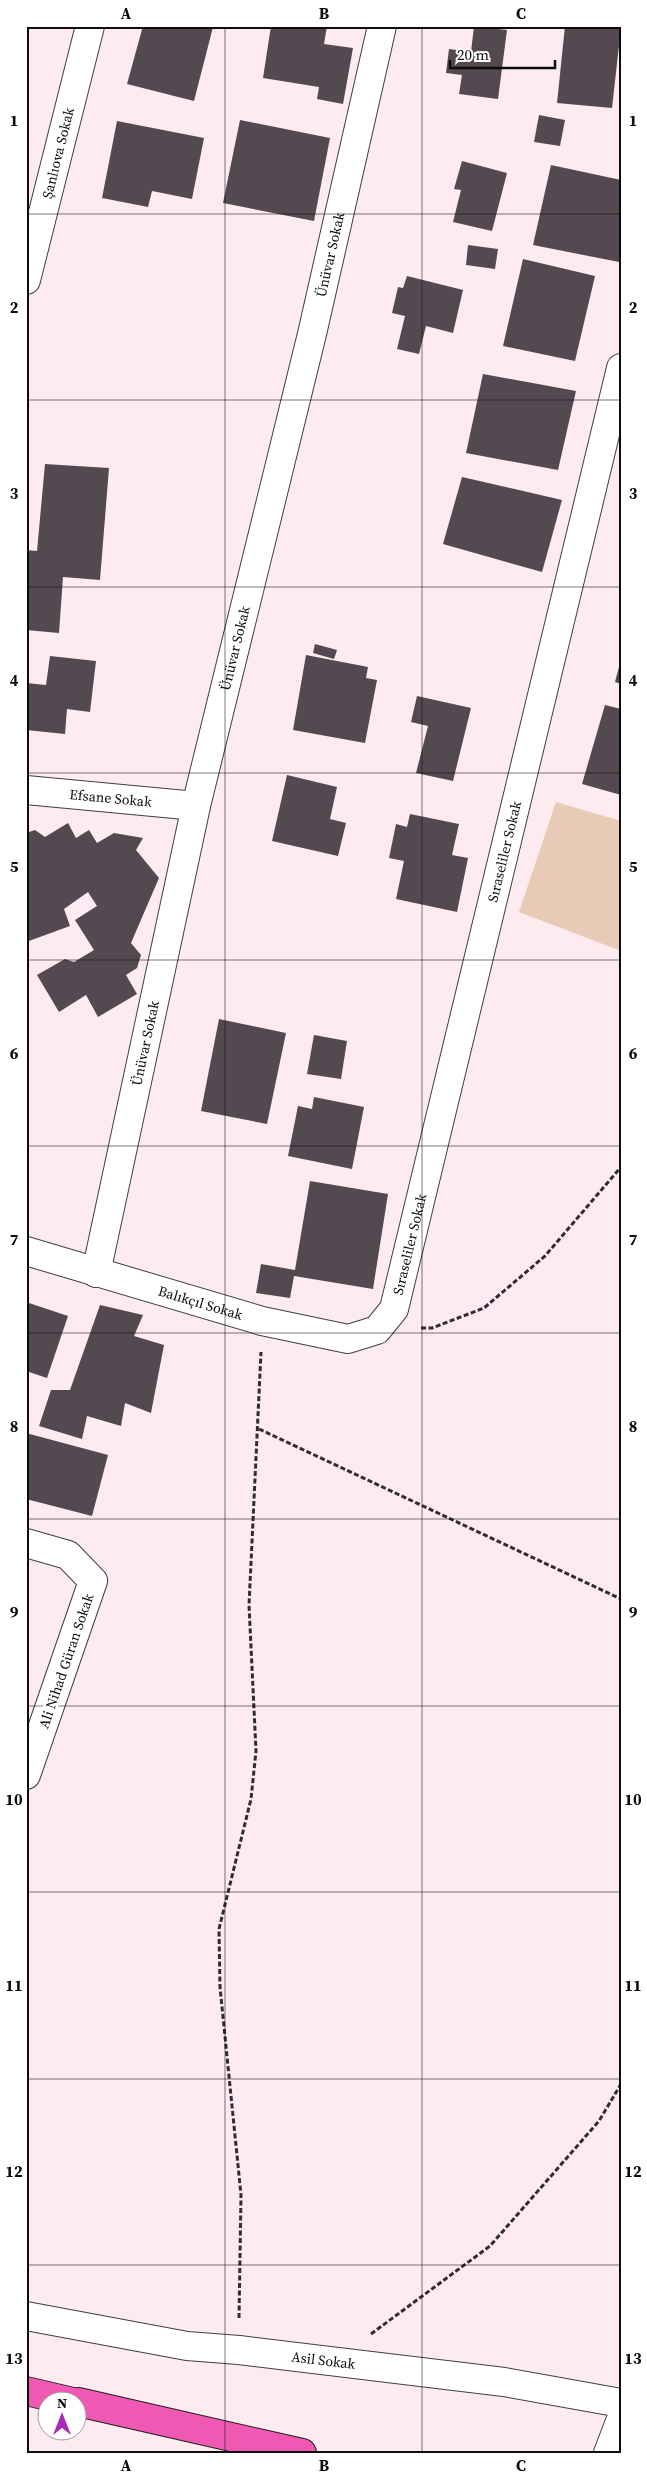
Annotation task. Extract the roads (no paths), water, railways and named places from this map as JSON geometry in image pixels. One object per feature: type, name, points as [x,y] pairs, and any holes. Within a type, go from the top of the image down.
[{"type":"highway","points":[[88,2404],[302,2453]]},
{"type":"street","name":"Şanlıova Sokak","points":[[26,280],[90,26]]},
{"type":"street","name":"Ünüvar Sokak","points":[[96,1273],[196,806],[312,334],[382,26]]},
{"type":"street","name":"Sıraseliler Sokak","points":[[377,1330],[394,1309],[621,368]]},
{"type":"street","name":"Efsane Sokak","points":[[26,790],[196,806]]},
{"type":"street","name":"Balıkçıl Sokak","points":[[26,1251],[262,1322],[348,1339],[377,1330]]},
{"type":"street","name":"Ali Nihad Güran Sokak","points":[[26,1543],[68,1555],[93,1581],[26,1775]]},
{"type":"street","name":"Asil Sokak","points":[[26,2316],[187,2346],[239,2350],[504,2382],[621,2404]]},
{"type":"street","points":[[608,2453],[621,2419]]}]
